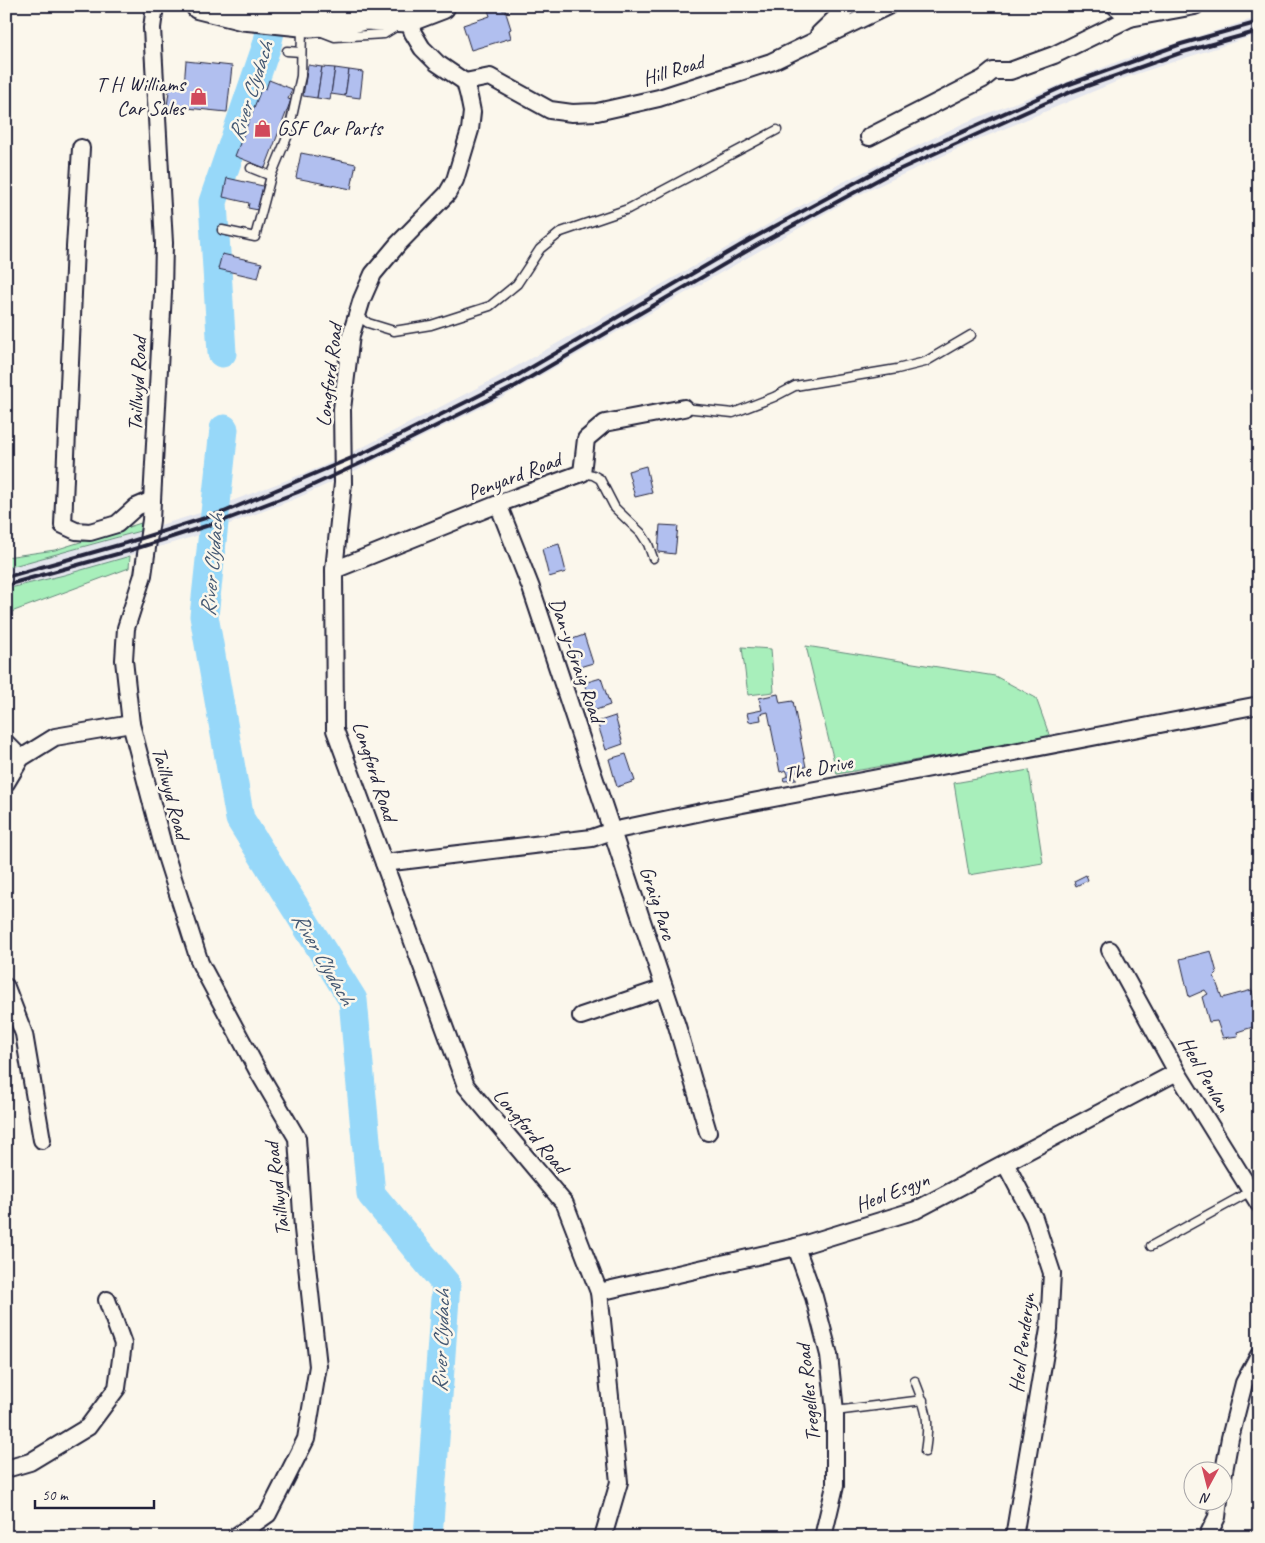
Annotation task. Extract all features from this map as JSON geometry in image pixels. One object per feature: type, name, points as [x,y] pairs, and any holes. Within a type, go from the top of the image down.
[{"type":"main road","points":[[200,6],[284,22],[349,21],[364,12],[408,19],[442,6]]},
{"type":"street","name":"Taillwyd Road","points":[[155,6],[152,28],[164,243],[163,292],[152,500],[143,575],[126,628],[124,660],[131,724],[165,853],[200,964],[259,1073],[297,1138],[303,1229],[318,1366],[306,1439],[268,1514],[235,1537]]},
{"type":"street","points":[[808,44],[848,6]]},
{"type":"street","name":"Hill Road","points":[[465,82],[490,77],[550,110],[572,113],[597,112],[659,98],[771,62],[888,6]]},
{"type":"street","points":[[1115,6],[1130,18]]},
{"type":"street","points":[[869,137],[983,79],[993,72],[1010,71],[1054,55],[1130,18],[1195,6]]},
{"type":"street","points":[[408,19],[413,33],[422,48],[438,63],[465,82]]},
{"type":"street","name":"Longford Road","points":[[465,82],[472,112],[470,130],[455,180],[446,194],[398,244],[373,274],[351,335],[342,409],[343,483],[334,570],[335,730],[466,1086],[565,1204],[599,1292],[619,1482],[603,1537]]},
{"type":"street","points":[[81,148],[74,247],[63,525],[76,532],[90,532],[117,524],[136,507],[152,500]]},
{"type":"street","name":"Penyard Road","points":[[334,570],[498,504],[582,473],[586,439],[605,423],[684,408]]},
{"type":"street","name":"Dan-y-Graig Road","points":[[498,504],[531,588],[612,831]]},
{"type":"street","name":"The Drive","points":[[384,863],[592,838],[612,831],[754,796],[1259,705]]},
{"type":"street","points":[[6,783],[21,758],[56,737],[131,724]]},
{"type":"street","points":[[6,743],[21,758]]},
{"type":"street","name":"Graig Parc","points":[[612,831],[677,1026],[708,1132]]},
{"type":"street","name":"Heol Penlan","points":[[1114,956],[1178,1072],[1255,1198]]},
{"type":"street","points":[[6,987],[24,1034],[42,1140]]},
{"type":"street","points":[[581,1016],[664,988]]},
{"type":"street","name":"Heol Esgyn","points":[[599,1292],[796,1247],[916,1210],[1178,1072]]},
{"type":"street","name":"Heol Penderyn","points":[[1005,1163],[1034,1218],[1052,1273],[1048,1329],[1014,1537]]},
{"type":"street","name":"Tregelles Road","points":[[796,1247],[814,1297],[829,1355],[835,1410],[834,1486],[823,1537]]},
{"type":"street","points":[[6,1469],[30,1462],[88,1426],[117,1388],[123,1344],[107,1300]]},
{"type":"street","points":[[1226,1460],[1244,1383],[1259,1354]]},
{"type":"street","points":[[1207,1537],[1217,1517],[1218,1510]]},
{"type":"lane","points":[[284,22],[335,37],[384,34],[408,19]]},
{"type":"lane","points":[[222,230],[255,237],[271,176],[288,135],[301,76],[301,52],[284,22]]},
{"type":"lane","points":[[286,51],[301,52]]},
{"type":"lane","points":[[357,315],[368,323],[394,331],[432,325],[490,306],[517,284],[540,249],[561,232],[628,209],[778,130]]},
{"type":"lane","points":[[251,168],[271,176]]},
{"type":"lane","points":[[684,408],[732,413],[774,397],[795,386],[897,369],[925,362],[970,335]]},
{"type":"lane","points":[[582,473],[593,475],[600,479],[615,508],[641,533],[648,544],[653,558]]},
{"type":"lane","points":[[1151,1246],[1255,1198]]},
{"type":"lane","points":[[916,1381],[928,1418],[929,1429],[925,1452]]},
{"type":"lane","points":[[835,1410],[922,1400]]},
{"type":"shaded area","points":[[1259,17],[1259,34],[1130,76],[975,141],[852,198],[503,397],[328,484],[295,499],[206,533],[64,575],[6,589],[6,568],[200,513],[321,467],[365,446],[496,378],[843,182],[964,123],[1122,60]]},
{"type":"green space","points":[[141,523],[140,531],[6,568],[6,557],[55,550]]},
{"type":"green space","points":[[130,556],[129,568],[6,614],[6,589]]},
{"type":"green space","points":[[806,646],[995,676],[1036,698],[1050,737],[837,774]]},
{"type":"green space","points":[[742,647],[771,649],[774,692],[748,695]]},
{"type":"green space","points":[[1029,770],[1043,863],[969,875],[954,783]]},
{"type":"building","points":[[502,6],[503,11],[505,10],[511,29],[509,30],[511,38],[471,50],[463,25],[490,16],[487,7]]},
{"type":"building","name":"T H Williams Car Sales","points":[[186,61],[232,66],[227,112],[167,106],[170,84],[184,86]]},
{"type":"building","points":[[308,65],[322,67],[317,98],[303,96]]},
{"type":"building","points":[[322,67],[335,68],[330,100],[317,98]]},
{"type":"building","points":[[335,68],[349,70],[345,96],[331,94]]},
{"type":"building","points":[[349,70],[363,72],[360,98],[345,96]]},
{"type":"building","name":"GSF Car Parts","points":[[269,80],[292,89],[288,99],[291,100],[265,168],[235,156],[262,87],[266,89]]},
{"type":"building","points":[[301,153],[356,164],[351,189],[296,178]]},
{"type":"building","points":[[227,178],[263,186],[258,210],[248,208],[249,203],[223,197]]},
{"type":"building","points":[[222,254],[262,263],[258,278],[218,269]]},
{"type":"building","points":[[646,466],[652,493],[635,497],[628,471]]},
{"type":"building","points":[[660,525],[678,526],[675,554],[658,552]]},
{"type":"building","points":[[559,544],[566,572],[549,577],[542,549]]},
{"type":"building","points":[[584,635],[593,663],[576,668],[567,641]]},
{"type":"building","points":[[601,678],[610,705],[593,711],[584,683]]},
{"type":"building","points":[[778,694],[780,703],[793,701],[806,767],[803,767],[801,772],[794,772],[796,780],[784,781],[783,778],[788,776],[788,774],[786,770],[780,772],[768,712],[760,714],[761,720],[749,722],[747,713],[762,710],[759,698]]},
{"type":"building","points":[[615,716],[623,744],[606,750],[597,722]]},
{"type":"building","points":[[626,754],[635,781],[617,787],[609,759]]},
{"type":"building","points":[[1086,875],[1088,880],[1076,886],[1074,881]]},
{"type":"building","points":[[1211,951],[1217,973],[1214,976],[1222,998],[1252,990],[1259,1025],[1237,1032],[1238,1036],[1223,1038],[1217,1021],[1209,1022],[1202,997],[1208,994],[1205,990],[1189,997],[1180,959]]},
{"type":"waterway","name":"River Clydach","points":[[222,353],[213,202],[267,45],[276,6]]},
{"type":"waterway","name":"River Clydach","points":[[224,429],[204,616],[240,819],[353,1000],[371,1194],[446,1284],[428,1537]]},
{"type":"railway","points":[[6,577],[126,543],[224,512],[368,451],[508,381],[755,237],[882,168],[1067,85],[1181,44],[1259,22]]},
{"type":"railway","points":[[6,585],[128,551],[225,520],[298,492],[372,458],[512,388],[759,244],[885,176],[1070,92],[1183,52],[1259,31]]},
{"type":"place","name":"T H Williams Car Sales","points":[[199,96]]},
{"type":"place","name":"GSF Car Parts","points":[[263,128]]}]
